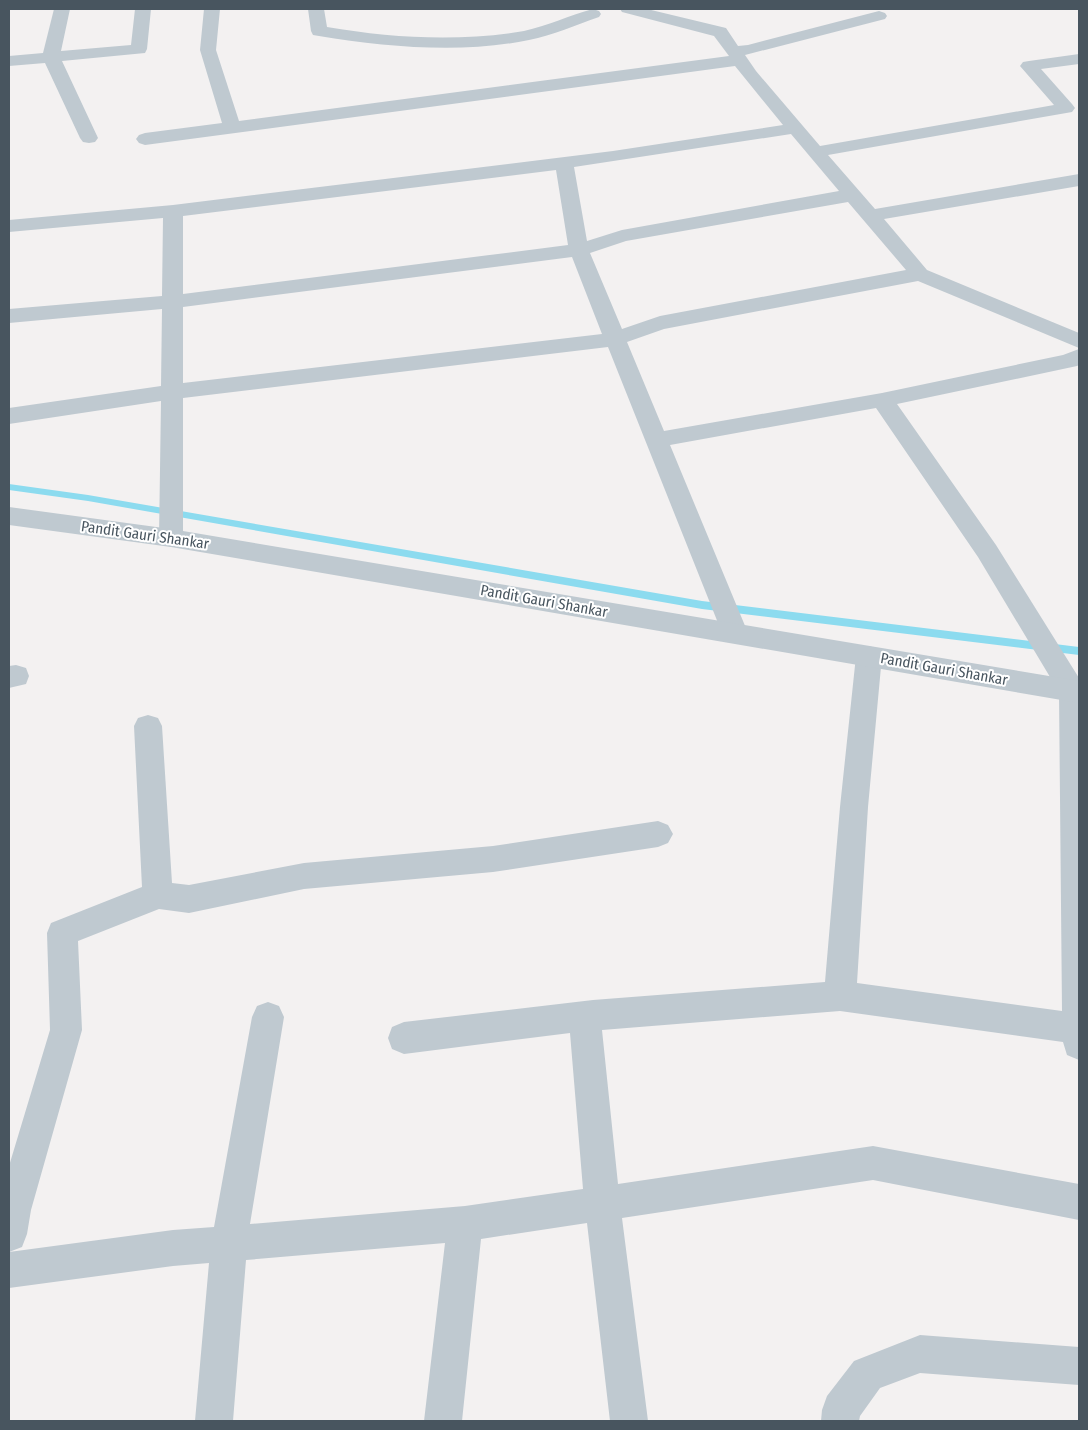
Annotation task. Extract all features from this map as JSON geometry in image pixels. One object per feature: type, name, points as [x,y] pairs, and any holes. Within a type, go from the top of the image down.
[{"type":"street","points":[[62,9],[52,57],[89,138]]},
{"type":"street","points":[[9,62],[139,49],[143,9]]},
{"type":"street","points":[[212,9],[208,50],[232,127]]},
{"type":"street","points":[[316,9],[319,31],[362,38],[467,43],[528,35],[590,11],[633,9]]},
{"type":"street","points":[[628,9],[720,32],[736,56],[795,128],[920,274],[1079,341]]},
{"type":"street","points":[[145,139],[736,56],[748,50],[880,16]]},
{"type":"street","points":[[815,152],[1066,108],[1029,66],[1079,59]]},
{"type":"street","points":[[9,226],[173,211],[564,163],[795,128]]},
{"type":"street","points":[[564,163],[579,250],[735,633]]},
{"type":"street","points":[[870,216],[1079,180]]},
{"type":"street","points":[[9,316],[172,302],[579,250],[622,236],[852,196]]},
{"type":"street","points":[[171,538],[173,211]]},
{"type":"street","points":[[9,416],[172,392],[615,339],[660,323],[920,274]]},
{"type":"street","points":[[656,440],[882,400],[1069,361],[1079,356]]},
{"type":"street","points":[[404,1038],[585,1016],[840,996],[1079,1036],[1076,691],[987,551],[882,400]]},
{"type":"street","name":"Pandit Gauri Shankar","points":[[9,516],[171,538],[1076,691]]},
{"type":"street","points":[[840,996],[854,807],[869,656]]},
{"type":"street","points":[[148,726],[158,895]]},
{"type":"street","points":[[9,1234],[13,1210],[66,1030],[62,934],[158,895],[189,899],[304,876],[493,859],[658,834]]},
{"type":"street","points":[[585,1016],[602,1204],[629,1421]]},
{"type":"street","points":[[214,1421],[229,1244],[268,1017]]},
{"type":"street","points":[[9,1270],[173,1248],[465,1224],[873,1163],[1079,1202]]},
{"type":"street","points":[[444,1421],[465,1224]]},
{"type":"street","points":[[840,1421],[841,1410],[867,1374],[920,1354],[1079,1366]]},
{"type":"waterway","points":[[9,487],[88,498],[702,605],[1079,651]]}]
